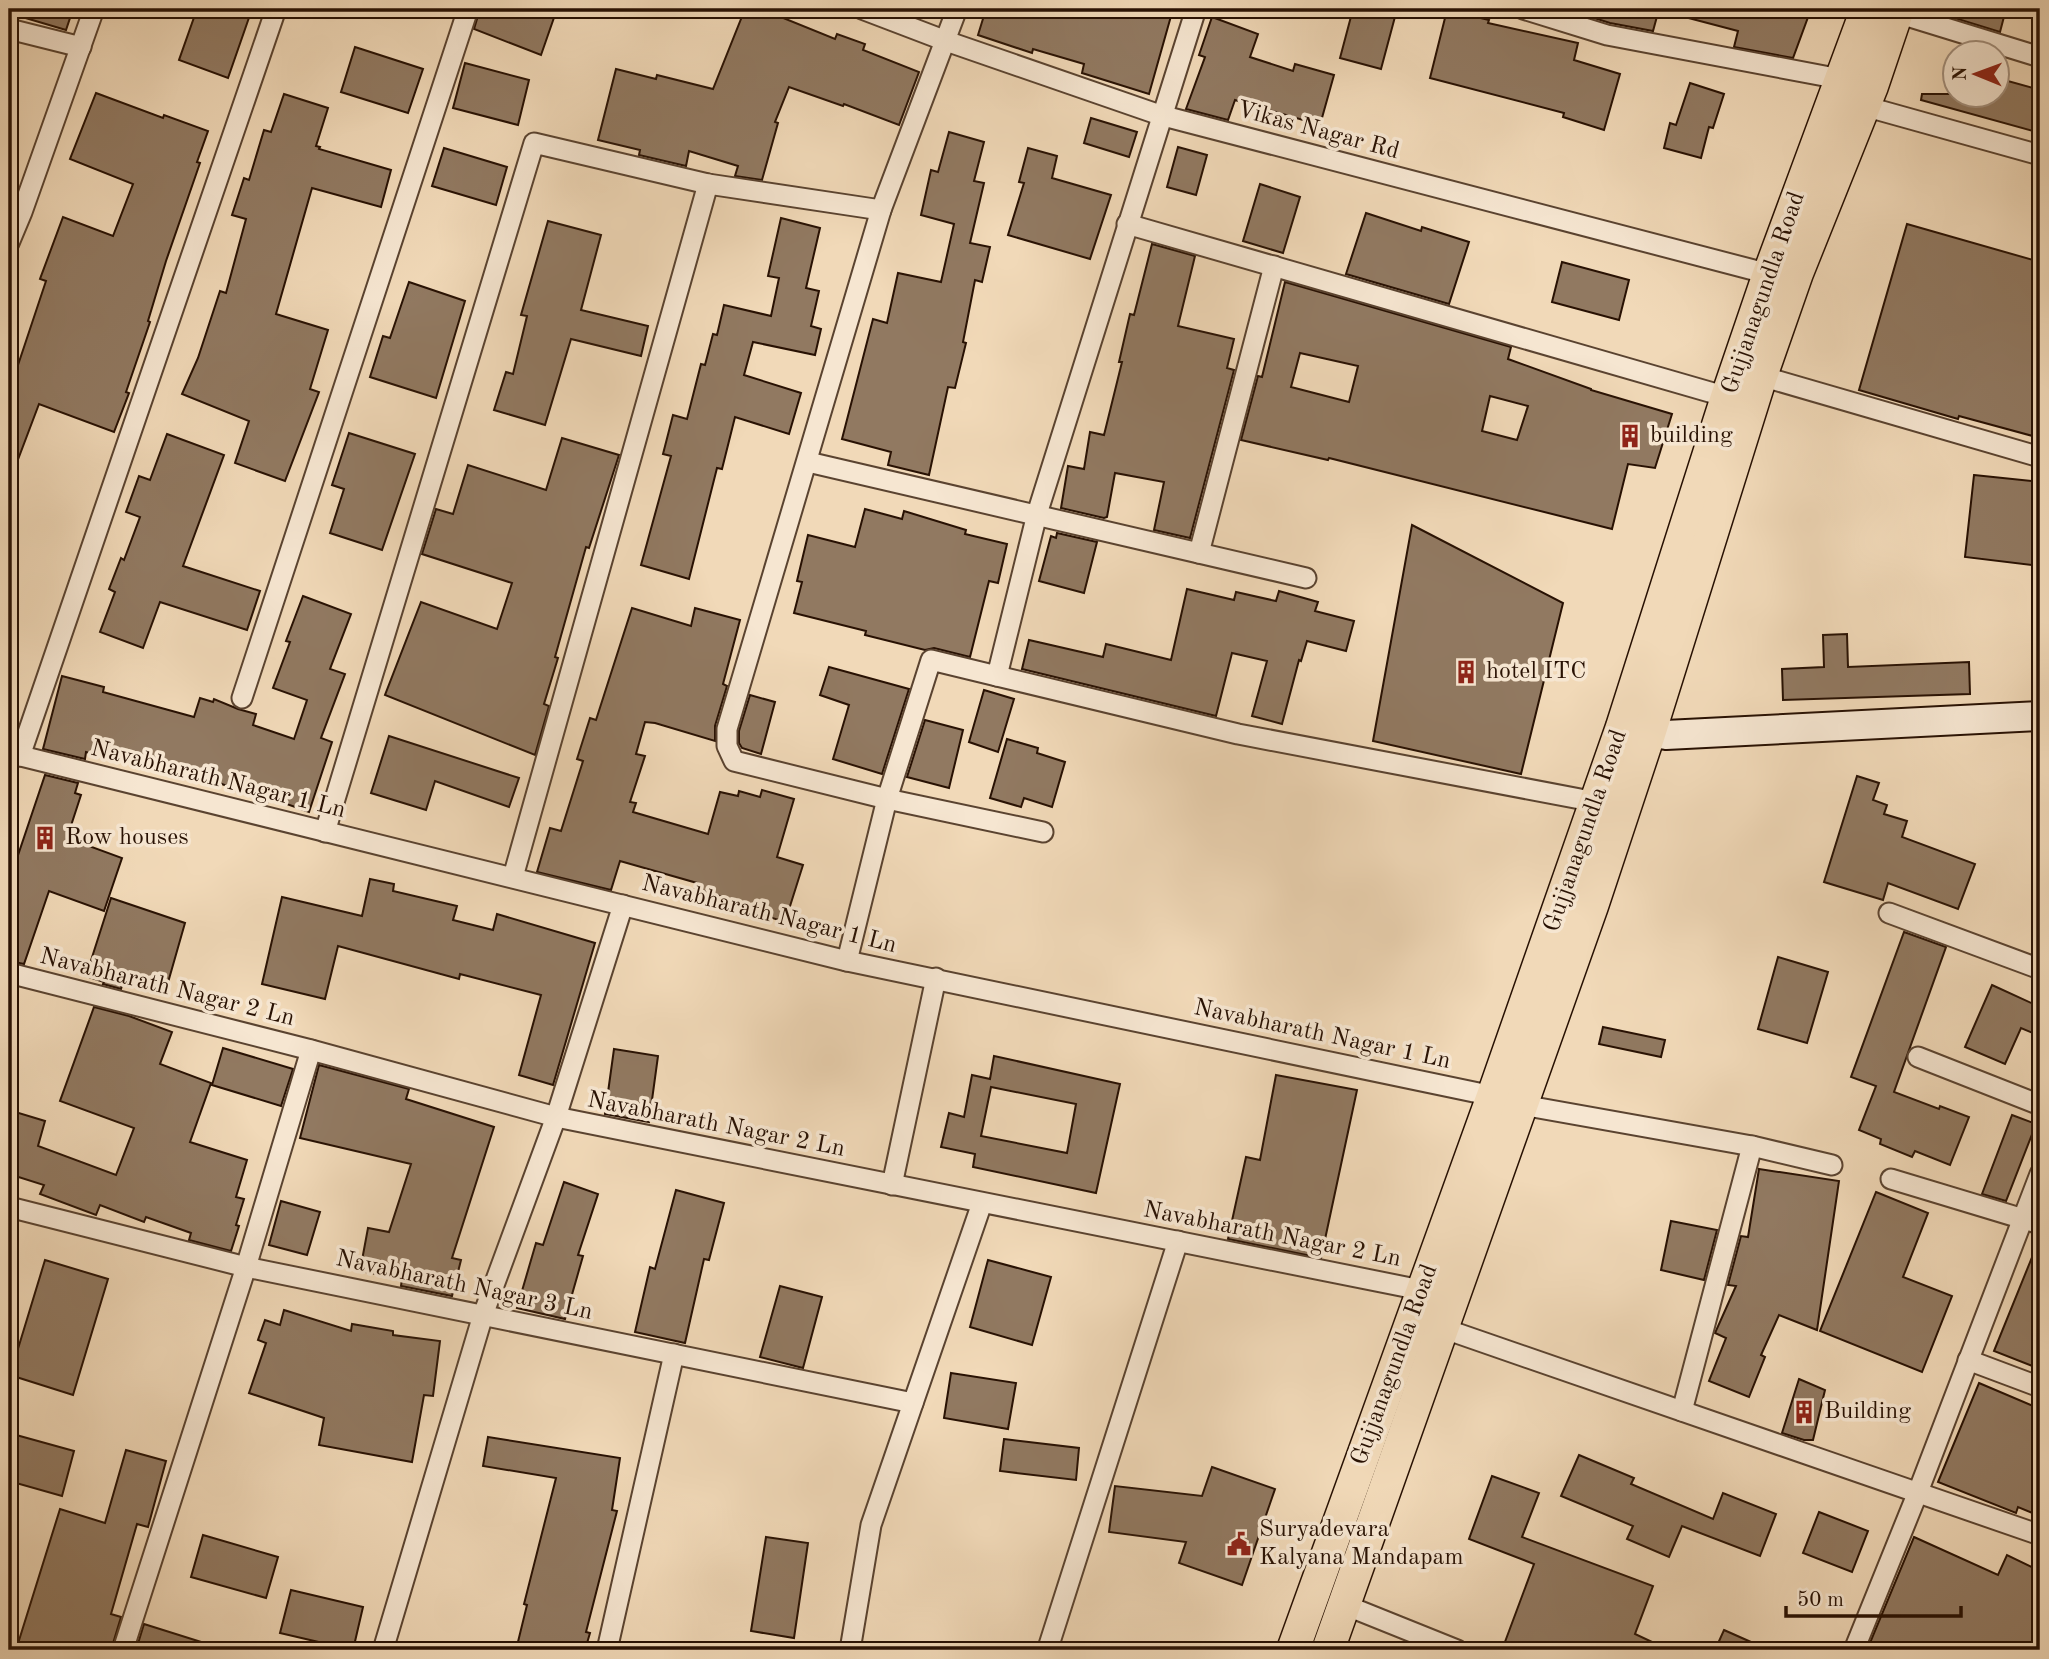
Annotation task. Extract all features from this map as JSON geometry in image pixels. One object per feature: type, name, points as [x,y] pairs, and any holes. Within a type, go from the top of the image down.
[{"type":"main road","name":"Gujjanagundla Road","points":[[1328,1650],[1442,1328],[1596,802],[1635,731],[1727,397],[1841,78],[1887,10]]},
{"type":"main road","name":"Gujjanagundla Road","points":[[1293,1650],[1421,1290],[1508,1100],[1797,273],[1868,96],[1887,10]]},
{"type":"street","points":[[9,243],[16,210],[81,47],[93,9]]},
{"type":"street","points":[[14,754],[276,9]]},
{"type":"street","points":[[242,698],[468,9]]},
{"type":"street","name":"Vikas Nagar Rd","points":[[862,9],[1160,115],[1769,274]]},
{"type":"street","points":[[957,9],[881,210],[727,729],[727,746],[734,761],[887,799],[1043,832]]},
{"type":"street","points":[[997,676],[1037,514],[1160,115],[1196,9]]},
{"type":"street","points":[[1523,9],[1607,35],[1841,78],[1868,96],[2040,155]]},
{"type":"street","points":[[1887,10],[2040,57]]},
{"type":"street","points":[[9,29],[81,47]]},
{"type":"street","points":[[325,832],[534,143],[708,184],[881,210]]},
{"type":"street","points":[[513,877],[708,184]]},
{"type":"street","points":[[1127,225],[1727,397]]},
{"type":"street","points":[[1199,553],[1274,266]]},
{"type":"street","points":[[1761,376],[2040,457]]},
{"type":"street","points":[[808,462],[1306,578]]},
{"type":"street","points":[[847,961],[887,799],[931,660],[1238,734],[1596,802]]},
{"type":"street","points":[[1635,731],[1666,735],[2040,716]]},
{"type":"street","name":"Navabharath Nagar 1 Ln","points":[[14,754],[847,961],[1508,1100],[1752,1146],[1832,1165]]},
{"type":"street","points":[[383,1650],[483,1315],[556,1117],[623,905]]},
{"type":"street","points":[[1889,913],[2040,968]]},
{"type":"street","name":"Navabharath Nagar 2 Ln","points":[[9,973],[311,1050],[556,1117],[1421,1290]]},
{"type":"street","points":[[892,1185],[936,978]]},
{"type":"street","points":[[123,1650],[246,1267],[311,1050]]},
{"type":"street","points":[[1918,1057],[2040,1105]]},
{"type":"street","points":[[1682,1411],[1752,1146]]},
{"type":"street","points":[[1854,1650],[1968,1360],[2032,1221],[2040,1174]]},
{"type":"street","points":[[1891,1180],[2032,1221]]},
{"type":"street","points":[[850,1650],[871,1525],[982,1203]]},
{"type":"street","name":"Navabharath Nagar 3 Ln","points":[[9,1207],[246,1267],[913,1403]]},
{"type":"street","points":[[1049,1645],[1178,1241]]},
{"type":"street","points":[[1442,1328],[2040,1535]]},
{"type":"street","points":[[607,1650],[674,1354]]},
{"type":"street","points":[[1968,1360],[2040,1387]]},
{"type":"street","points":[[1345,1605],[1457,1650]]},
{"type":"building","points":[[13,9],[73,9],[66,30],[12,14]]},
{"type":"building","points":[[197,9],[252,9],[228,78],[179,60]]},
{"type":"building","points":[[480,9],[557,9],[541,55],[474,29]]},
{"type":"building","points":[[745,9],[761,9],[835,39],[837,34],[865,44],[863,50],[919,72],[899,125],[789,87],[775,122],[778,123],[762,180],[735,176],[738,166],[689,151],[686,166],[639,155],[640,150],[598,140],[616,69],[656,79],[657,75],[713,89]]},
{"type":"building","points":[[986,9],[1173,9],[1149,94],[1082,73],[1084,64],[1033,49],[1032,53],[978,35]]},
{"type":"building","points":[[1353,9],[1380,9],[1396,13],[1381,69],[1340,58]]},
{"type":"building","points":[[1576,9],[1659,9],[1653,31],[1610,23],[1575,12]]},
{"type":"building","points":[[1678,9],[1811,9],[1793,58],[1734,47],[1738,31],[1677,15]]},
{"type":"building","points":[[1935,9],[2006,9],[2000,32],[1935,12]]},
{"type":"building","points":[[1447,10],[1489,20],[1488,23],[1578,43],[1574,60],[1620,74],[1604,130],[1563,117],[1564,113],[1430,78]]},
{"type":"building","points":[[1212,17],[1258,34],[1250,57],[1293,71],[1295,64],[1334,75],[1320,125],[1235,100],[1228,120],[1186,109],[1205,57],[1199,55]]},
{"type":"building","points":[[355,47],[423,69],[408,113],[341,92]]},
{"type":"building","points":[[465,63],[529,80],[518,125],[453,108]]},
{"type":"building","points":[[2010,82],[2040,90],[2040,133],[1950,108],[2010,108]]},
{"type":"building","points":[[1690,83],[1724,94],[1713,128],[1709,127],[1701,158],[1664,148],[1670,123],[1676,125]]},
{"type":"building","points":[[96,93],[163,118],[164,115],[208,131],[126,392],[129,393],[114,432],[39,404],[9,478],[9,362],[18,365],[46,281],[40,279],[63,217],[113,236],[133,184],[70,159]]},
{"type":"building","points":[[284,94],[328,108],[316,146],[320,147],[319,149],[391,170],[381,207],[312,188],[276,314],[328,330],[310,389],[319,392],[285,481],[235,463],[249,421],[182,394],[198,358],[220,291],[226,293],[246,219],[232,215],[244,178],[249,180],[264,130],[271,132]]},
{"type":"building","points":[[1922,94],[1940,94],[1940,105],[1921,100]]},
{"type":"building","points":[[1091,118],[1137,132],[1129,157],[1084,143]]},
{"type":"building","points":[[949,132],[984,142],[974,181],[984,183],[970,243],[990,247],[982,282],[975,280],[963,342],[966,343],[955,388],[948,387],[929,475],[888,465],[891,452],[842,439],[873,319],[887,323],[898,273],[941,282],[954,224],[921,215],[931,170],[938,172]]},
{"type":"building","points":[[1178,147],[1207,155],[1196,195],[1167,187]]},
{"type":"building","points":[[444,148],[507,167],[496,205],[432,186]]},
{"type":"building","points":[[1028,148],[1057,156],[1052,178],[1111,195],[1090,259],[1008,235],[1024,183],[1019,182]]},
{"type":"building","points":[[1260,184],[1300,197],[1283,253],[1243,241]]},
{"type":"building","points":[[1366,213],[1421,231],[1422,227],[1469,242],[1449,304],[1346,274]]},
{"type":"building","points":[[781,218],[820,228],[806,288],[819,291],[811,326],[821,329],[815,355],[753,342],[744,375],[801,393],[789,434],[735,417],[722,469],[717,468],[689,579],[641,565],[671,456],[663,454],[673,415],[687,419],[701,364],[705,365],[713,334],[717,335],[724,305],[771,316],[779,278],[768,276]]},
{"type":"building","points":[[548,221],[601,235],[581,310],[648,326],[641,356],[571,339],[545,425],[494,410],[506,372],[513,374],[527,316],[521,315]]},
{"type":"building","points":[[1907,224],[2040,262],[2040,438],[1959,416],[1958,419],[1859,390]]},
{"type":"building","points":[[1152,244],[1195,256],[1178,326],[1234,339],[1227,368],[1234,370],[1190,538],[1154,530],[1164,482],[1115,473],[1107,517],[1061,508],[1068,466],[1084,469],[1090,432],[1104,435],[1122,362],[1119,362],[1130,314],[1134,315]]},
{"type":"building","points":[[1562,262],[1629,280],[1619,320],[1552,302]]},
{"type":"building","points":[[409,282],[465,301],[436,398],[370,377],[383,336],[390,338]]},
{"type":"building","points":[[1285,282],[1511,347],[1508,359],[1591,390],[1672,414],[1655,468],[1628,464],[1612,529],[1329,458],[1328,460],[1241,440],[1258,376],[1262,377]],"holes":[[[1300,353],[1358,366],[1349,402],[1291,387]],[[1490,396],[1528,406],[1517,440],[1482,431]]]},
{"type":"building","points":[[349,433],[415,454],[382,550],[330,533],[344,489],[332,485]]},
{"type":"building","points":[[167,434],[224,455],[183,566],[260,591],[247,630],[160,602],[143,648],[100,632],[115,592],[109,589],[121,558],[124,560],[140,517],[126,512],[139,476],[150,480]]},
{"type":"building","points":[[562,438],[619,455],[589,548],[586,547],[555,657],[558,658],[544,704],[549,706],[535,755],[385,695],[421,602],[497,629],[512,583],[422,554],[436,509],[453,514],[468,465],[546,490]]},
{"type":"building","points":[[1974,475],[2040,482],[2040,566],[1965,557]]},
{"type":"building","points":[[865,509],[902,519],[904,511],[966,530],[965,534],[1007,544],[998,583],[989,581],[970,657],[934,648],[925,650],[865,635],[866,631],[794,613],[802,582],[797,581],[808,535],[855,547]]},
{"type":"building","name":"hotel ITC","points":[[1412,525],[1563,603],[1521,774],[1373,741]]},
{"type":"building","points":[[1057,533],[1097,542],[1084,593],[1039,581],[1051,536],[1056,538]]},
{"type":"building","points":[[1187,589],[1234,600],[1236,592],[1276,601],[1279,591],[1318,602],[1315,611],[1354,621],[1346,651],[1307,641],[1301,661],[1299,660],[1282,724],[1252,716],[1267,661],[1232,653],[1216,716],[1022,669],[1029,640],[1103,657],[1106,644],[1171,660]]},
{"type":"building","points":[[303,596],[351,614],[330,669],[345,674],[321,738],[332,742],[309,812],[270,798],[268,802],[147,757],[145,767],[86,752],[85,759],[43,749],[62,676],[104,687],[103,692],[194,717],[200,698],[213,702],[214,699],[256,714],[253,725],[294,739],[307,700],[273,688],[290,642],[286,641]]},
{"type":"building","points":[[632,608],[691,626],[695,608],[740,620],[723,684],[727,686],[715,726],[715,741],[645,722],[636,754],[645,756],[630,802],[636,803],[633,812],[708,834],[720,792],[738,796],[739,791],[760,797],[762,790],[794,799],[777,857],[803,865],[785,922],[737,907],[738,902],[695,888],[697,883],[620,861],[611,890],[537,872],[550,828],[561,831],[583,761],[577,759],[590,718],[596,720]]},
{"type":"building","points":[[1847,634],[1848,667],[1969,662],[1970,694],[1783,700],[1782,669],[1824,667],[1823,635]]},
{"type":"building","points":[[829,667],[909,689],[882,774],[833,759],[849,705],[820,695]]},
{"type":"building","points":[[984,690],[1014,699],[998,752],[969,742]]},
{"type":"building","points":[[750,695],[775,702],[761,754],[742,748],[739,743],[739,731]]},
{"type":"building","points":[[925,720],[963,730],[949,788],[907,777]]},
{"type":"building","points":[[389,736],[519,778],[509,807],[435,781],[426,810],[371,793]]},
{"type":"building","points":[[1007,739],[1038,748],[1037,753],[1065,762],[1052,807],[1024,798],[1021,807],[990,798]]},
{"type":"building","name":"Row houses","points":[[45,775],[78,783],[75,793],[81,795],[67,838],[122,858],[104,911],[49,891],[24,964],[9,961],[9,882]]},
{"type":"building","points":[[1857,776],[1879,783],[1873,800],[1887,805],[1884,814],[1907,821],[1902,837],[1975,864],[1958,909],[1888,883],[1883,900],[1824,882]]},
{"type":"building","points":[[370,879],[394,884],[393,891],[457,906],[453,920],[493,930],[497,914],[595,943],[553,1085],[519,1075],[541,995],[460,974],[459,979],[338,946],[325,999],[262,984],[282,897],[362,916]]},
{"type":"building","points":[[111,898],[185,923],[167,986],[125,974],[121,989],[86,976]]},
{"type":"building","points":[[1904,932],[1946,947],[1894,1092],[1969,1117],[1950,1165],[1915,1151],[1912,1157],[1880,1144],[1881,1139],[1859,1130],[1876,1086],[1851,1077]]},
{"type":"building","points":[[1778,957],[1828,972],[1807,1043],[1758,1029]]},
{"type":"building","points":[[1992,985],[2040,1007],[2040,1036],[2021,1028],[2005,1064],[1965,1047]]},
{"type":"building","points":[[94,1007],[129,1016],[172,1032],[160,1064],[211,1083],[190,1142],[247,1160],[236,1197],[244,1199],[231,1251],[189,1240],[191,1233],[146,1217],[144,1222],[100,1205],[96,1215],[40,1194],[44,1185],[9,1174],[9,1110],[45,1121],[38,1146],[116,1175],[134,1128],[60,1101]]},
{"type":"building","points":[[1603,1027],[1665,1040],[1661,1057],[1599,1044]]},
{"type":"building","points":[[223,1048],[293,1069],[281,1106],[212,1085]]},
{"type":"building","points":[[614,1049],[658,1056],[649,1122],[605,1114]]},
{"type":"building","points":[[994,1056],[1120,1084],[1096,1193],[973,1167],[975,1154],[941,1147],[949,1113],[964,1117],[972,1075],[990,1079]],"holes":[[[991,1087],[1076,1104],[1067,1153],[981,1136]]]},
{"type":"building","points":[[319,1065],[409,1089],[406,1099],[494,1127],[452,1258],[461,1260],[452,1296],[401,1286],[402,1279],[360,1271],[368,1228],[389,1232],[411,1164],[300,1138]]},
{"type":"building","points":[[1276,1075],[1357,1090],[1321,1258],[1228,1239],[1246,1157],[1260,1160]]},
{"type":"building","points":[[2012,1115],[2036,1124],[2006,1201],[1982,1194]]},
{"type":"building","points":[[1759,1169],[1839,1181],[1817,1330],[1779,1315],[1761,1355],[1765,1357],[1749,1397],[1709,1381],[1726,1338],[1715,1333],[1736,1286],[1728,1285],[1741,1236],[1748,1237]]},
{"type":"building","points":[[564,1182],[598,1194],[578,1255],[583,1256],[565,1319],[517,1308],[536,1243],[543,1245]]},
{"type":"building","points":[[676,1190],[724,1203],[709,1260],[704,1259],[685,1343],[635,1332],[650,1267],[655,1269]]},
{"type":"building","points":[[1876,1192],[1928,1213],[1903,1277],[1952,1296],[1922,1372],[1820,1331]]},
{"type":"building","points":[[281,1201],[320,1212],[307,1255],[269,1245]]},
{"type":"building","points":[[1671,1221],[1717,1230],[1704,1280],[1661,1270]]},
{"type":"building","points":[[2040,1240],[2040,1369],[1994,1351]]},
{"type":"building","points":[[45,1260],[108,1279],[73,1395],[10,1375]]},
{"type":"building","points":[[988,1260],[1051,1277],[1032,1345],[970,1327]]},
{"type":"building","points":[[780,1286],[822,1297],[803,1368],[760,1357]]},
{"type":"building","points":[[284,1310],[351,1331],[352,1324],[393,1331],[393,1335],[440,1341],[433,1396],[424,1395],[412,1462],[319,1445],[324,1418],[249,1393],[266,1343],[258,1340],[265,1320],[280,1325]]},
{"type":"building","points":[[951,1373],[1016,1383],[1008,1429],[944,1418]]},
{"type":"building","name":"Building","points":[[1799,1379],[1825,1390],[1813,1440],[1782,1433]]},
{"type":"building","points":[[1979,1383],[2040,1409],[2040,1516],[2018,1507],[2016,1513],[1938,1482]]},
{"type":"building","points":[[9,1433],[74,1451],[62,1496],[9,1481]]},
{"type":"building","points":[[488,1437],[620,1458],[612,1510],[617,1511],[586,1632],[590,1633],[585,1650],[516,1650],[527,1605],[524,1604],[556,1478],[483,1466]]},
{"type":"building","points":[[1004,1439],[1079,1448],[1076,1480],[1000,1471]]},
{"type":"building","points":[[126,1450],[166,1461],[148,1527],[137,1524],[111,1614],[121,1617],[111,1650],[16,1650],[60,1509],[105,1523]]},
{"type":"building","points":[[1579,1455],[1634,1478],[1631,1484],[1713,1519],[1723,1493],[1776,1514],[1760,1556],[1682,1526],[1669,1557],[1627,1539],[1633,1526],[1561,1496]]},
{"type":"building","points":[[1212,1467],[1275,1489],[1242,1585],[1179,1563],[1186,1542],[1109,1532],[1115,1486],[1202,1496]]},
{"type":"building","points":[[1492,1476],[1539,1493],[1522,1537],[1653,1586],[1635,1634],[1669,1650],[1502,1650],[1534,1564],[1469,1539]]},
{"type":"building","points":[[1819,1512],[1868,1531],[1852,1572],[1803,1553]]},
{"type":"building","points":[[203,1535],[278,1557],[266,1598],[191,1577]]},
{"type":"building","points":[[766,1537],[808,1543],[794,1638],[751,1631]]},
{"type":"building","points":[[1914,1537],[1998,1575],[2007,1555],[2040,1571],[2040,1650],[1867,1650]]},
{"type":"building","points":[[291,1590],[363,1607],[353,1650],[280,1633]]},
{"type":"building","points":[[144,1624],[214,1646],[214,1650],[136,1650]]},
{"type":"building","points":[[1724,1630],[1769,1650],[1715,1650]]},
{"type":"place","name":"building","points":[[1630,436]]},
{"type":"place","name":"hotel ITC","points":[[1466,672]]},
{"type":"place","name":"Row houses","points":[[45,838]]},
{"type":"place","name":"Building","points":[[1804,1412]]},
{"type":"place","name":"Suryadevara Kalyana Mandapam","points":[[1239,1544]]}]
